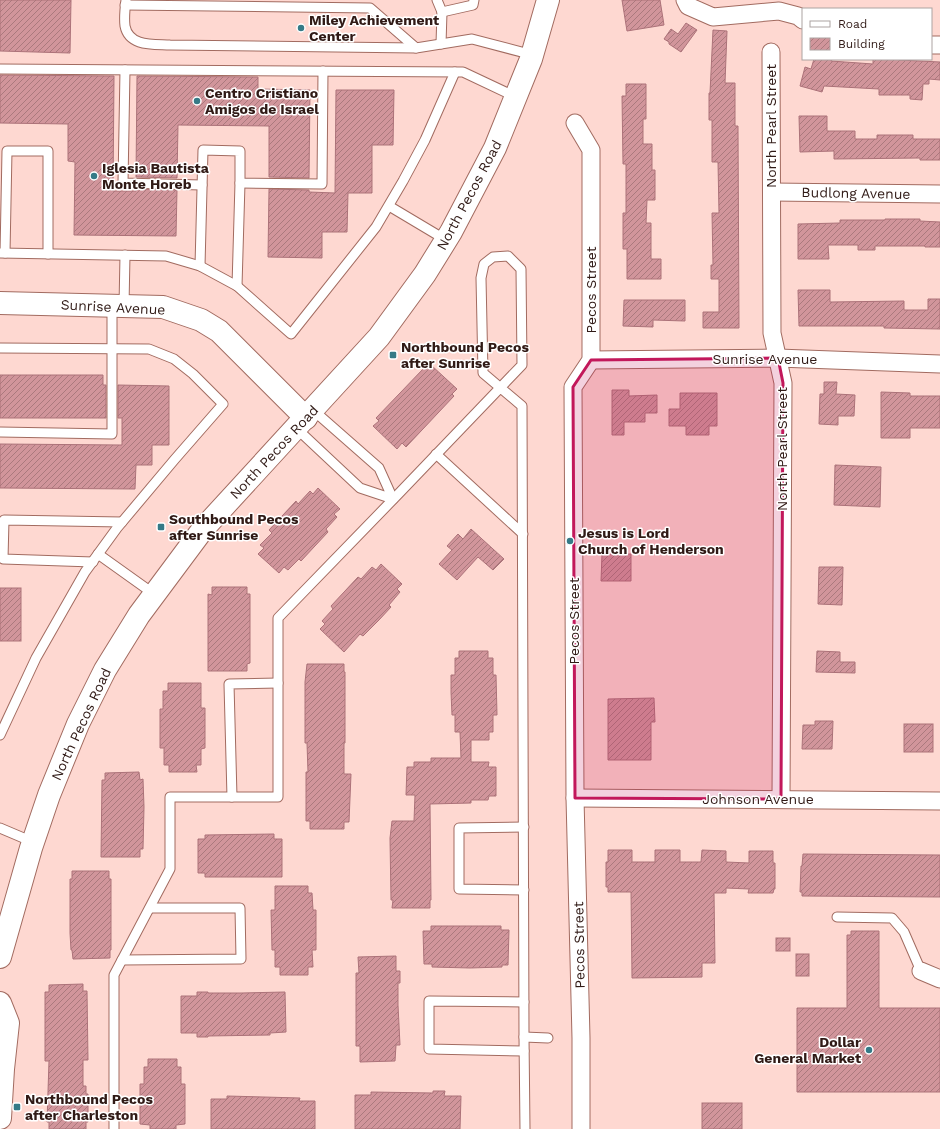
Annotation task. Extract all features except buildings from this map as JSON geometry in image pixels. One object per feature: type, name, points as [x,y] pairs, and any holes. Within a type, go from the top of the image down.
[{"type":"main road","name":"North Pecos Road","points":[[0,957],[33,842],[49,795],[78,724],[105,670],[139,615],[202,529],[379,337],[425,274],[446,240],[495,148],[533,54],[548,0]]},
{"type":"main road","name":"Sunrise Avenue","points":[[0,303],[163,306],[202,320],[219,331],[305,419]]},
{"type":"main road","points":[[0,1003],[8,1024],[0,1118]]},
{"type":"street","points":[[687,3],[713,17],[779,11],[798,16],[802,19]]},
{"type":"street","name":"North Pearl Street","points":[[771,52],[772,333],[783,383],[781,799]]},
{"type":"street","name":"Pecos Street","points":[[575,123],[591,150],[591,360],[573,388],[575,798],[582,1129]]},
{"type":"street","name":"Budlong Avenue","points":[[772,192],[940,194]]},
{"type":"street","name":"Sunrise Avenue","points":[[591,360],[778,358],[940,364]]},
{"type":"street","name":"Johnson Avenue","points":[[575,798],[940,801]]},
{"type":"street","points":[[920,971],[940,979]]},
{"type":"lane","points":[[438,0],[442,12],[441,44]]},
{"type":"lane","points":[[442,12],[473,5],[474,0]]},
{"type":"lane","points":[[416,48],[370,8],[125,3],[125,26],[131,37],[141,43],[170,45],[416,48],[472,39],[533,54]]},
{"type":"lane","points":[[0,69],[463,72],[516,97]]},
{"type":"lane","points":[[125,70],[122,183],[202,185]]},
{"type":"lane","points":[[240,183],[322,184],[323,71]]},
{"type":"lane","points":[[48,254],[48,151],[7,151],[3,253],[48,254],[125,255],[166,256],[200,266],[238,286],[291,334],[376,227],[425,140],[455,72]]},
{"type":"lane","points":[[200,266],[203,150],[240,151],[238,286]]},
{"type":"lane","points":[[389,206],[446,240]]},
{"type":"lane","points":[[0,432],[112,434],[112,349],[125,255]]},
{"type":"lane","points":[[114,1129],[114,975],[170,869],[170,797],[278,797],[278,618],[394,499],[436,454],[500,387],[522,365],[521,269],[508,256],[494,257],[484,264],[481,278],[483,373],[500,387],[522,406],[525,1129]]},
{"type":"lane","points":[[0,348],[149,349],[174,359],[193,374],[223,404],[122,522],[85,572],[36,658],[0,735]]},
{"type":"lane","points":[[305,419],[360,488],[394,499]]},
{"type":"lane","points":[[305,419],[379,468],[394,499]]},
{"type":"lane","points":[[436,454],[523,534]]},
{"type":"lane","points":[[93,562],[3,559],[4,520],[122,522]]},
{"type":"lane","points":[[98,554],[154,594]]},
{"type":"lane","points":[[232,797],[229,684],[278,683]]},
{"type":"lane","points":[[524,827],[459,828],[459,889],[524,890]]},
{"type":"lane","points":[[0,828],[33,842]]},
{"type":"lane","points":[[122,960],[241,959],[240,908],[150,908]]},
{"type":"lane","points":[[837,917],[892,918],[904,932],[920,971]]},
{"type":"lane","points":[[524,1002],[429,1001],[429,1049],[524,1051]]},
{"type":"lane","points":[[524,1037],[548,1038]]},
{"type":"highlighted area","points":[[778,358],[783,383],[781,799],[575,798],[573,387],[591,360]]},
{"type":"place","name":"Miley Achievement Center","points":[[301,28]]},
{"type":"place","name":"Centro Cristiano Amigos de Israel","points":[[197,101]]},
{"type":"place","name":"Iglesia Bautista Monte Horeb","points":[[94,176]]},
{"type":"place","name":"Northbound Pecos after Sunrise","points":[[393,355]]},
{"type":"place","name":"Southbound Pecos after Sunrise","points":[[161,527]]},
{"type":"place","name":"Jesus is Lord Church of Henderson","points":[[570,541]]},
{"type":"place","name":"Dollar General Market","points":[[869,1050]]},
{"type":"place","name":"Northbound Pecos after Charleston","points":[[17,1107]]}]
